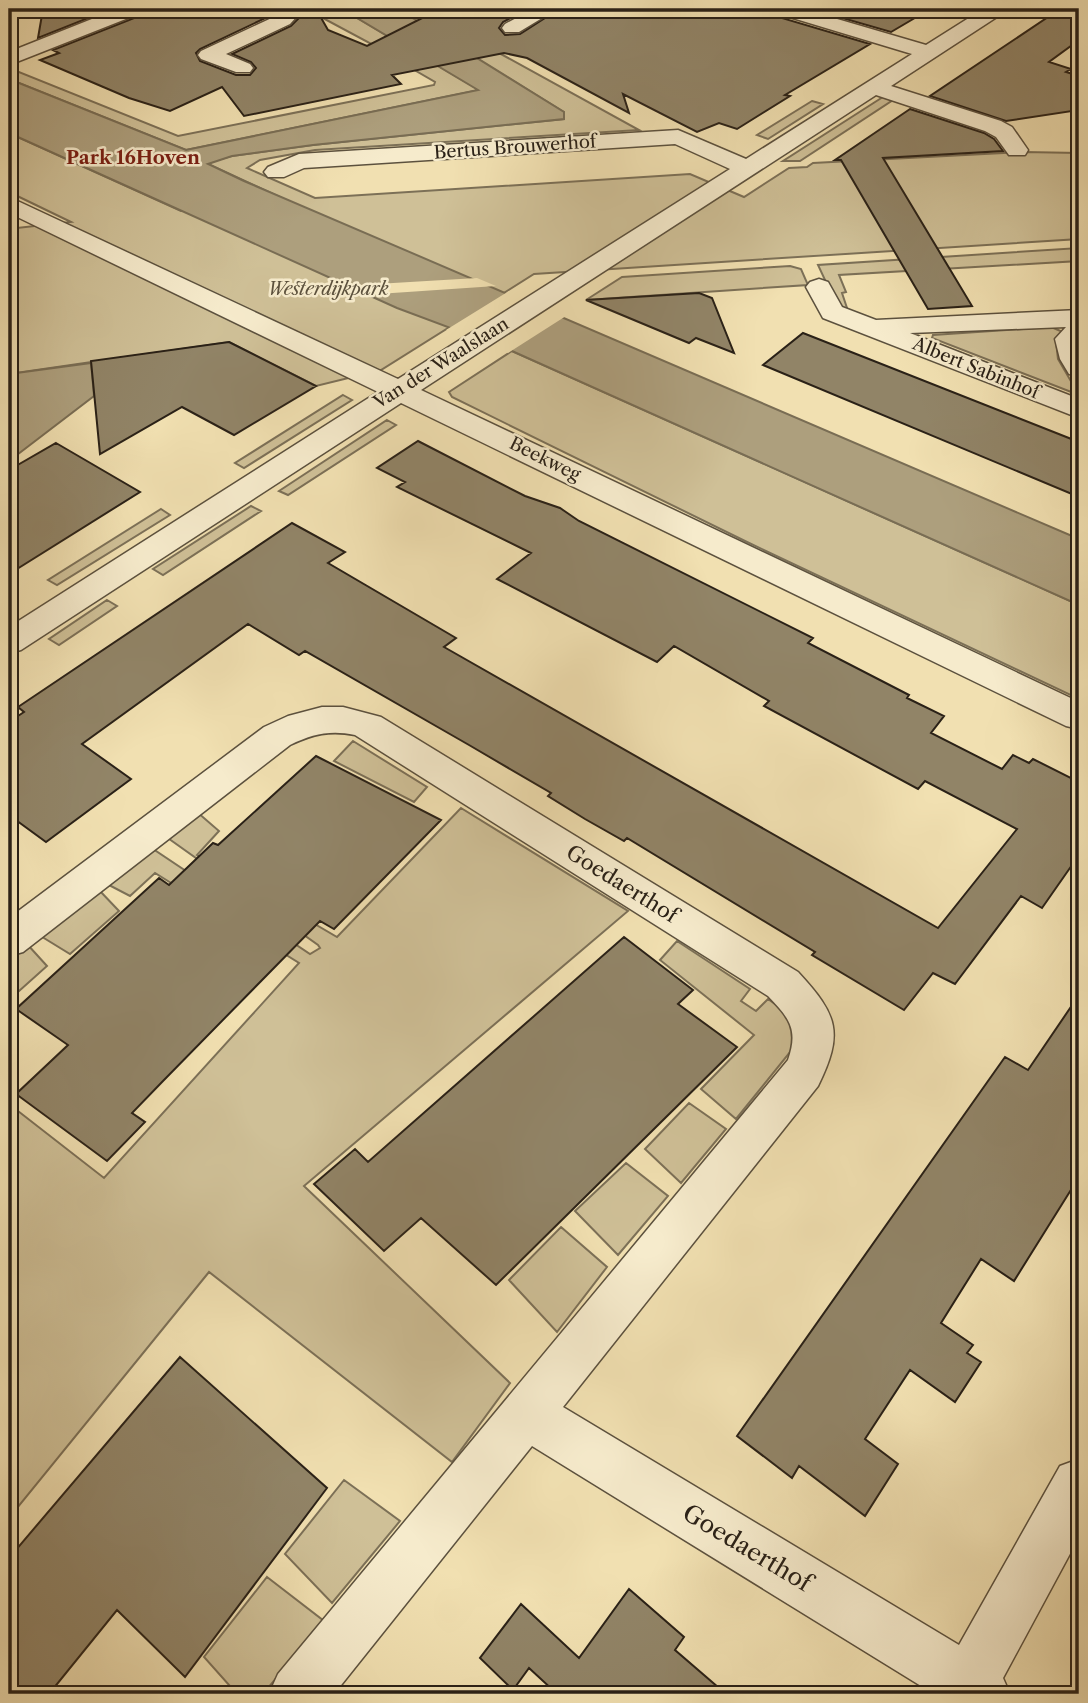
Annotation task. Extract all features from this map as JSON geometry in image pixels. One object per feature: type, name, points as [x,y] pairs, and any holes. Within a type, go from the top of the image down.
[{"type":"street","points":[[9,59],[134,9]]},
{"type":"street","points":[[243,68],[208,55],[283,20],[289,14],[286,9]]},
{"type":"street","points":[[512,28],[547,9]]},
{"type":"street","points":[[783,9],[929,52]]},
{"type":"street","name":"Van der Waalslaan","points":[[9,642],[399,389],[749,169],[796,136],[996,9]]},
{"type":"street","points":[[63,13],[94,26]]},
{"type":"street","points":[[875,88],[993,126],[1004,132],[1017,150]]},
{"type":"street","name":"Bertus Brouwerhof","points":[[276,172],[299,161],[678,136],[749,169]]},
{"type":"street","name":"Beekweg","points":[[9,204],[1079,717]]},
{"type":"street","name":"Albert Sabinhof","points":[[819,287],[832,312],[1079,409]]},
{"type":"street","name":"Albert Sabinhof","points":[[872,327],[1079,318]]},
{"type":"street","points":[[1079,328],[1069,339],[1079,369]]},
{"type":"street","name":"Goedaerthof","points":[[9,940],[277,736],[302,723],[326,718],[347,719],[368,726],[783,984],[805,1006],[816,1030],[813,1054],[803,1073],[298,1694]]},
{"type":"street","name":"Goedaerthof","points":[[525,1413],[971,1690]]},
{"type":"street","points":[[971,1690],[1079,1485]]},
{"type":"green space","points":[[306,9],[342,9],[399,43],[375,46]]},
{"type":"green space","name":"Westerdijkpark","points":[[470,37],[639,130],[315,150],[260,160],[247,168],[315,198],[690,174],[744,197],[789,168],[807,167],[813,163],[1024,152],[1079,153],[1079,239],[534,274],[381,370],[316,386],[229,342],[9,374],[9,224],[17,228],[71,222],[9,192],[9,133],[181,211],[286,200],[206,163],[232,156],[564,119],[564,112],[448,41]]},
{"type":"green space","points":[[408,48],[479,90],[186,150],[9,79],[9,71],[14,70],[178,136],[434,85],[435,82],[385,53]]},
{"type":"green space","points":[[886,95],[896,98],[800,161],[783,161]]},
{"type":"green space","points":[[812,101],[823,104],[768,139],[757,135]]},
{"type":"green space","points":[[1079,248],[1079,261],[839,275],[846,292],[842,293],[847,308],[838,308],[818,265]]},
{"type":"green space","points":[[790,266],[801,269],[808,285],[586,300],[622,277]]},
{"type":"green space","points":[[1051,327],[1063,332],[1056,342],[1058,359],[1079,395],[932,338],[933,335]]},
{"type":"green space","points":[[512,351],[1079,605],[1079,699],[745,541],[452,397],[449,392]]},
{"type":"green space","points":[[343,395],[352,400],[244,468],[235,463]]},
{"type":"green space","points":[[387,420],[396,425],[288,495],[279,491]]},
{"type":"green space","points":[[251,506],[261,511],[163,575],[153,569]]},
{"type":"green space","points":[[161,509],[170,515],[57,585],[48,580]]},
{"type":"green space","points":[[107,600],[117,606],[59,645],[49,639]]},
{"type":"green space","points":[[353,741],[427,787],[414,802],[334,761]]},
{"type":"green space","points":[[461,808],[628,911],[304,1186],[510,1383],[452,1462],[209,1272],[9,1518],[9,1258],[15,1253],[9,1245],[9,1104],[104,1178],[299,963],[155,873],[130,896],[107,884],[153,849],[310,954],[320,948],[318,945],[165,836],[197,812],[219,831],[197,855],[337,937]]},
{"type":"green space","points":[[99,890],[119,911],[70,954],[39,935]]},
{"type":"green space","points":[[677,941],[750,989],[741,1001],[756,1011],[768,999],[793,1017],[799,1041],[736,1119],[701,1089],[754,1035],[660,960]]},
{"type":"green space","points":[[27,944],[47,966],[9,1000],[9,958]]},
{"type":"green space","points":[[689,1103],[726,1129],[681,1183],[645,1149]]},
{"type":"green space","points":[[626,1163],[668,1196],[618,1255],[575,1211]]},
{"type":"green space","points":[[561,1227],[607,1267],[557,1332],[509,1280]]},
{"type":"green space","points":[[344,1480],[400,1521],[332,1603],[285,1554]]},
{"type":"green space","points":[[267,1577],[324,1621],[263,1694],[237,1694],[204,1657]]},
{"type":"shaded area","points":[[342,9],[398,9],[564,112],[564,119],[313,145],[232,156],[208,164],[1079,539],[1079,605],[512,351],[397,308],[9,133],[9,79],[186,150],[478,90]]},
{"type":"shaded area","points":[[91,363],[94,396],[9,461],[9,374]]},
{"type":"pier","points":[[477,278],[496,286],[363,295],[343,286]]},
{"type":"pier","points":[[509,291],[566,316],[508,353],[446,330]]},
{"type":"building","points":[[43,9],[111,9],[38,38]]},
{"type":"building","points":[[147,9],[273,9],[274,14],[196,53],[200,61],[236,75],[250,75],[256,68],[251,62],[232,54],[291,26],[301,16],[299,9],[316,9],[328,30],[367,46],[440,9],[528,9],[503,22],[499,28],[505,35],[520,34],[559,9],[770,9],[775,16],[870,44],[785,95],[790,96],[737,129],[719,123],[697,132],[623,94],[629,113],[527,58],[504,53],[392,75],[401,84],[244,116],[222,87],[170,111],[129,98],[40,60],[59,53],[53,50],[142,15]]},
{"type":"building","points":[[811,9],[930,9],[891,32]]},
{"type":"building","points":[[1060,9],[1079,9],[1079,40],[1049,62],[1071,69],[1066,72],[1079,76],[1079,110],[1006,121],[930,96]]},
{"type":"building","points":[[910,109],[984,133],[994,139],[1003,151],[883,158],[972,306],[928,309],[841,160],[835,160]]},
{"type":"building","points":[[699,293],[712,298],[734,353],[696,338],[689,343],[586,300]]},
{"type":"building","points":[[803,333],[1079,442],[1079,497],[763,365]]},
{"type":"building","points":[[229,342],[316,386],[234,435],[182,407],[100,454],[91,361]]},
{"type":"building","points":[[418,441],[525,496],[560,508],[579,521],[813,638],[808,643],[944,716],[931,733],[1002,769],[1013,755],[1029,763],[1033,759],[1079,782],[1079,855],[1042,908],[1021,896],[955,984],[933,973],[904,1010],[812,955],[815,952],[627,838],[624,841],[585,819],[548,796],[551,793],[305,651],[299,655],[248,624],[82,744],[131,779],[46,842],[9,815],[9,722],[24,712],[18,707],[292,523],[345,552],[328,563],[456,638],[444,647],[938,928],[1017,829],[925,781],[918,789],[764,706],[769,701],[674,646],[657,662],[497,579],[531,553],[397,487],[405,482],[377,468]]},
{"type":"building","points":[[56,443],[140,492],[9,574],[9,470]]},
{"type":"building","points":[[316,756],[441,820],[334,929],[320,921],[163,1081],[132,1113],[145,1122],[107,1161],[16,1094],[68,1045],[16,1009],[159,878],[169,885],[213,843],[218,845]]},
{"type":"building","points":[[624,937],[693,990],[678,1004],[737,1047],[496,1285],[421,1218],[384,1251],[314,1184],[355,1149],[368,1162]]},
{"type":"building","points":[[1079,995],[1079,1177],[1014,1281],[981,1259],[941,1323],[973,1345],[967,1353],[981,1362],[955,1402],[910,1370],[865,1439],[898,1464],[865,1516],[799,1466],[792,1478],[737,1436],[1005,1057],[1028,1070]]},
{"type":"building","points":[[180,1357],[327,1488],[185,1677],[117,1610],[49,1694],[9,1694],[9,1558]]},
{"type":"building","points":[[629,1589],[684,1637],[675,1650],[726,1694],[553,1694],[555,1692],[529,1668],[513,1690],[480,1658],[521,1604],[579,1658]]},
{"type":"district","name":"Park 16Hoven","points":[[133,157]]}]
